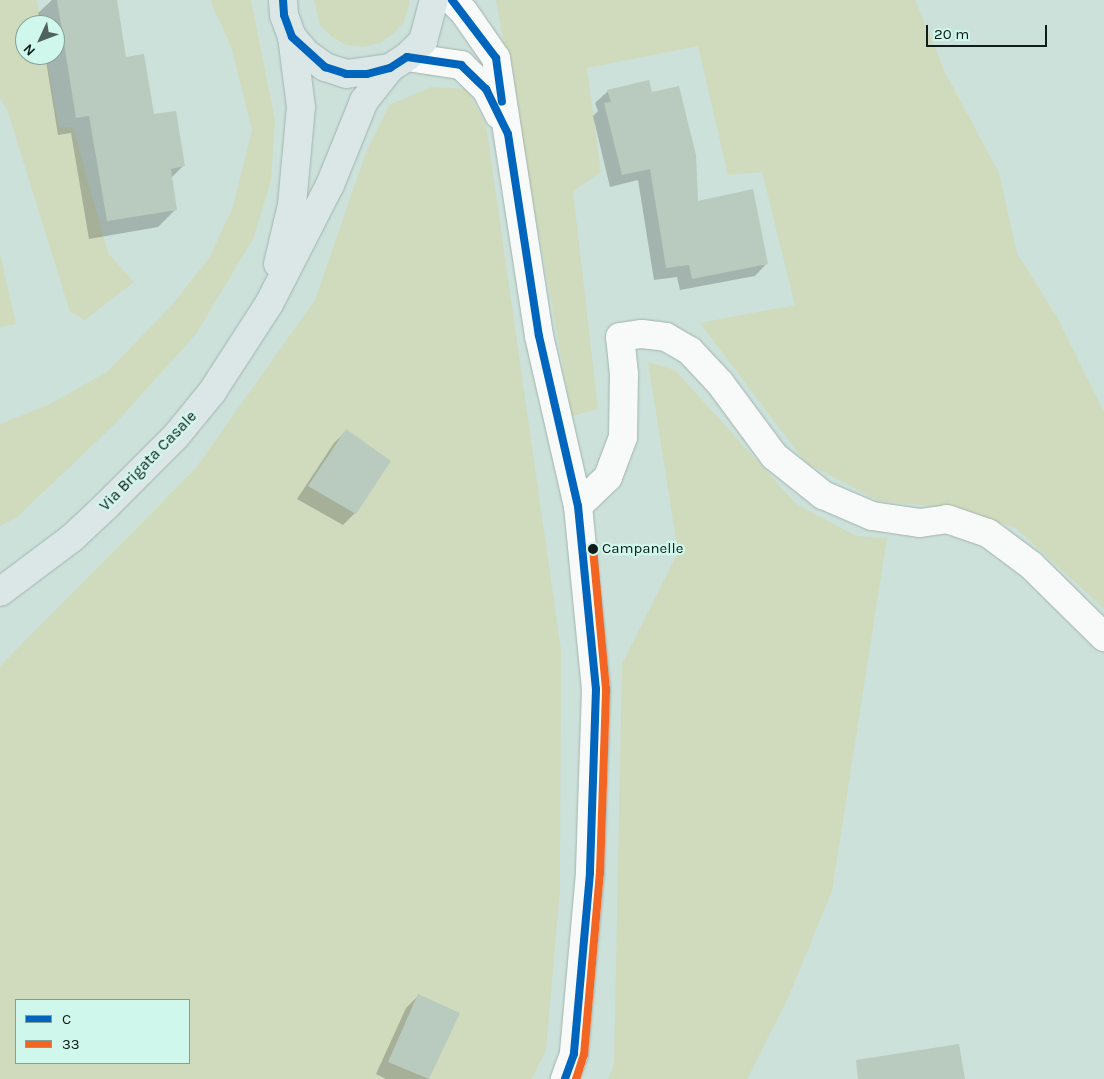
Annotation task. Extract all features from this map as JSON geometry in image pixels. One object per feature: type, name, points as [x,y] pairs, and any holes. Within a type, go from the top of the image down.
[{"type":"main road","name":"Via Brigata Casale","points":[[269,304],[292,205],[301,107],[292,37],[284,15],[283,0]]},
{"type":"main road","name":"Via Brigata Casale","points":[[0,592],[72,538],[150,463],[212,392],[269,304],[330,185],[364,101],[423,40],[434,0]]},
{"type":"main road","name":"Via Brigata Casale","points":[[292,37],[306,54],[325,67],[346,74],[399,63]]},
{"type":"street","points":[[452,0],[464,12],[496,58],[539,336],[578,506],[596,689],[590,873],[574,1054],[565,1079]]},
{"type":"street","points":[[399,63],[461,65],[486,89],[508,134]]},
{"type":"street","points":[[578,506],[608,477],[623,437],[624,374],[620,338],[642,334],[666,337],[690,351],[720,383],[774,456],[823,495],[872,516],[920,523],[948,519],[988,533],[1031,565],[1104,637]]},
{"type":"green space","points":[[0,0],[37,0],[39,15],[15,15],[15,65],[48,65],[59,128],[73,127],[108,253],[134,282],[85,320],[70,312],[7,109],[0,98]]},
{"type":"green space","points":[[210,0],[251,0],[275,120],[271,180],[254,237],[196,334],[115,424],[17,517],[0,526],[0,424],[48,405],[107,372],[172,305],[209,258],[233,207],[252,130],[231,47]]},
{"type":"green space","points":[[314,0],[409,0],[409,5],[404,22],[393,34],[380,43],[363,47],[346,45],[332,37],[320,25]]},
{"type":"green space","points":[[496,0],[915,0],[945,72],[999,173],[1017,253],[1057,317],[1104,412],[1104,609],[1016,528],[953,508],[879,501],[806,463],[700,323],[795,305],[762,172],[728,175],[698,46],[587,68],[601,172],[573,191],[598,409],[572,416]]},
{"type":"green space","points":[[431,87],[466,89],[486,124],[561,650],[560,890],[546,1050],[532,1079],[0,1079],[0,666],[195,469],[315,300],[365,155],[389,105]]},
{"type":"green space","points":[[0,254],[16,324],[0,327]]},
{"type":"green space","points":[[648,362],[675,370],[796,504],[856,536],[887,538],[832,891],[788,998],[747,1079],[608,1079],[614,1064],[622,664],[678,552]]},
{"type":"building","points":[[57,0],[117,0],[126,57],[144,54],[154,114],[176,111],[185,166],[171,169],[177,210],[107,221],[89,116],[76,118],[65,50],[65,15],[59,15]]},
{"type":"building","points":[[649,80],[652,92],[679,86],[696,155],[698,201],[753,189],[768,264],[692,279],[689,265],[666,268],[650,169],[622,175],[604,103],[611,102],[607,90]]},
{"type":"building","points":[[346,429],[391,461],[356,514],[308,486]]},
{"type":"building","points":[[418,994],[460,1013],[429,1079],[388,1062]]},
{"type":"building","points":[[959,1044],[965,1079],[858,1079],[856,1060]]},
{"type":"transit line","name":"C","points":[[283,0],[284,15],[292,37],[325,67],[346,74],[367,74],[390,68],[407,57],[461,65],[486,89],[508,134],[539,336],[578,506],[596,689],[590,873],[574,1054],[565,1079]]},
{"type":"transit line","name":"C","points":[[452,0],[496,58],[502,102]]},
{"type":"transit line","name":"33","points":[[576,1079],[584,1055],[600,873],[606,689],[593,549]]},
{"type":"place","name":"Campanelle","points":[[593,549]]}]
